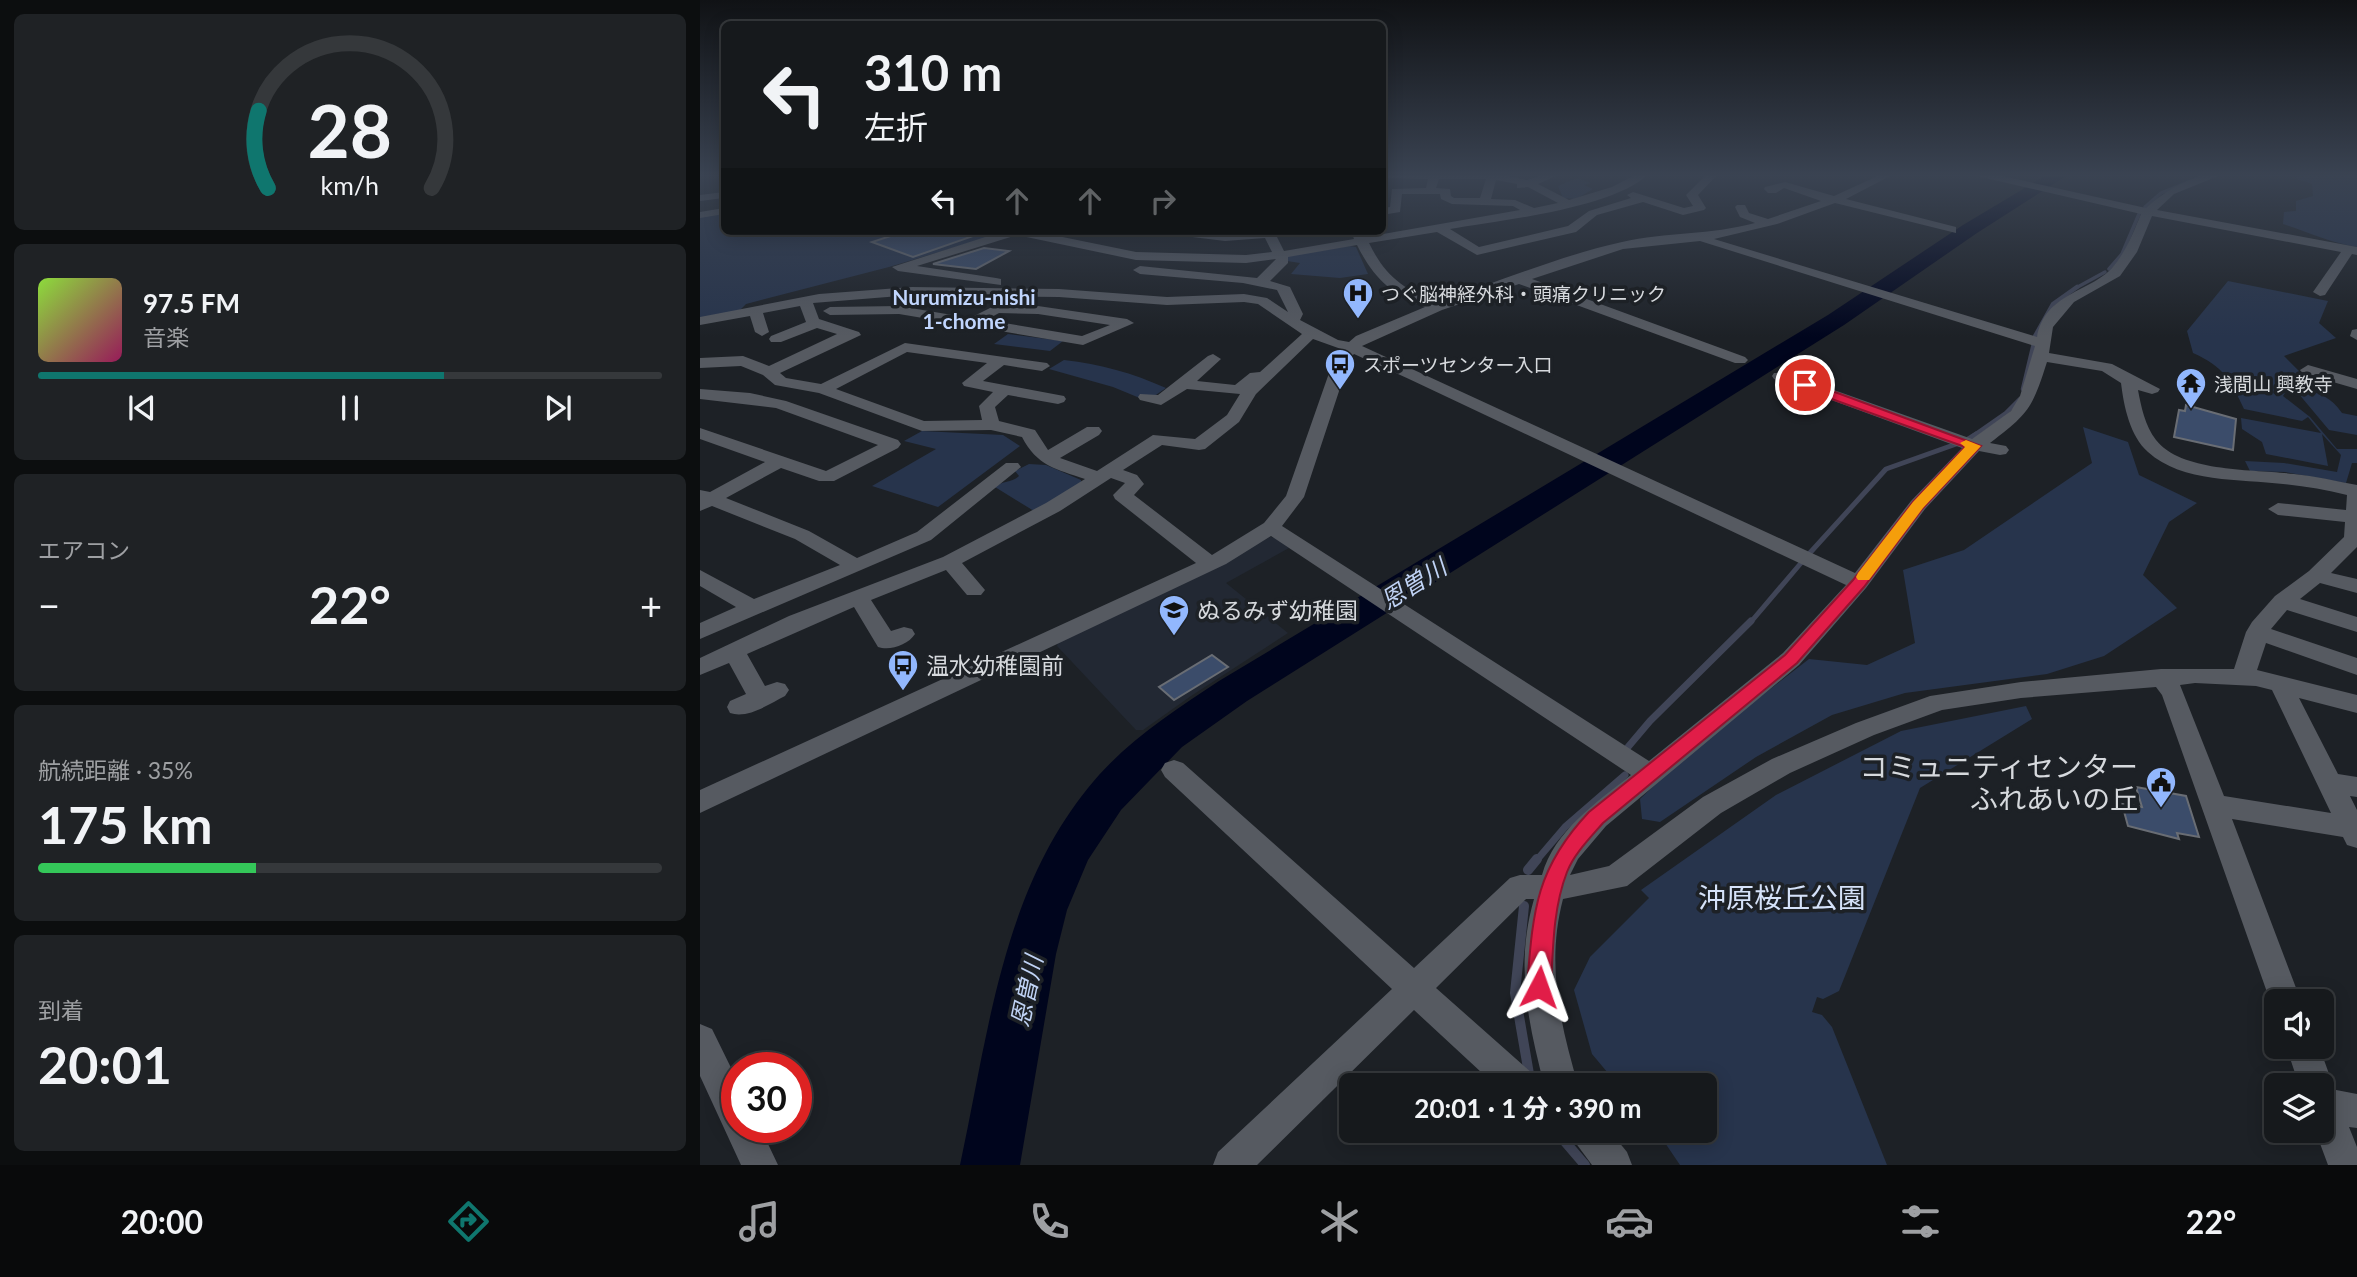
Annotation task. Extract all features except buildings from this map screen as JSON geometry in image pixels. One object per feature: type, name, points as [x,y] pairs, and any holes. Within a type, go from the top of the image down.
[{"type":"street","points":[[1584,228],[1612,248]]},
{"type":"street","points":[[1728,228],[1735,231]]},
{"type":"street","points":[[700,802],[1044,639],[1210,564],[1271,527],[1295,497],[1343,356],[1361,339],[1437,307],[1612,248],[1640,241],[1702,237],[1746,228]]},
{"type":"street","points":[[1945,228],[1952,230]]},
{"type":"street","points":[[1558,1073],[1545,1027],[1539,987],[1543,933],[1558,867],[1578,837],[1596,818],[1791,659],[1858,583],[1918,505],[1974,446],[2017,414],[2028,396],[2046,326],[2069,299],[2115,273],[2131,252],[2141,228]]},
{"type":"street","points":[[2236,228],[2352,250],[2320,292]]},
{"type":"street","points":[[1386,234],[1441,229],[1478,251],[1587,232]]},
{"type":"street","points":[[1003,235],[898,268],[1054,289],[1059,293]]},
{"type":"street","points":[[1035,235],[1132,256],[1246,259],[1380,235]]},
{"type":"street","points":[[1209,235],[1246,235]]},
{"type":"street","points":[[1262,281],[1283,260],[1269,235]]},
{"type":"street","points":[[1360,237],[1381,279],[1408,297],[1437,307]]},
{"type":"street","points":[[1702,237],[1710,242],[2042,349],[2106,367],[2129,381],[2152,389]]},
{"type":"street","points":[[1151,256],[1131,284],[1155,300]]},
{"type":"street","points":[[1140,270],[1262,281],[1285,289],[1296,314],[1292,321]]},
{"type":"street","points":[[1519,279],[1740,360]]},
{"type":"street","points":[[776,340],[811,312],[912,290],[1059,293],[1155,300],[1244,298],[1262,301],[1292,321],[1306,338],[1351,347],[1858,583]]},
{"type":"street","points":[[755,309],[762,332]]},
{"type":"street","points":[[707,338],[700,321],[755,309],[811,312],[840,309],[899,310],[1083,341],[1126,323],[1038,310],[996,309],[974,321]]},
{"type":"street","points":[[750,398],[775,377],[852,335],[811,312]]},
{"type":"street","points":[[1258,360],[1272,362],[1306,338]]},
{"type":"street","points":[[700,667],[787,626],[950,561],[1053,507],[1159,439],[1199,445],[1233,418],[1247,395],[1306,338]]},
{"type":"street","points":[[823,389],[905,347],[1042,366]]},
{"type":"street","points":[[1001,360],[970,383],[1058,399]]},
{"type":"street","points":[[700,363],[743,361],[775,377],[823,389],[922,426],[991,425],[1029,434],[1038,451],[1048,458],[1105,475],[1131,479],[1136,484],[1122,495],[1210,564]]},
{"type":"street","points":[[1146,397],[1161,400],[1209,366]]},
{"type":"street","points":[[1184,384],[1238,390],[1265,368],[1274,369]]},
{"type":"street","points":[[2308,370],[2357,384]]},
{"type":"street","points":[[1780,376],[1974,446],[2000,450]]},
{"type":"street","points":[[2129,381],[2131,400],[2148,442],[2166,457],[2214,471],[2299,480],[2357,491],[2354,539],[2316,576],[2283,601],[2257,632],[2243,677]]},
{"type":"street","points":[[991,425],[987,406],[1005,389]]},
{"type":"street","points":[[700,394],[750,398],[780,404],[892,444],[834,476],[825,477],[700,433]]},
{"type":"street","points":[[1048,458],[1093,431]]},
{"type":"street","points":[[704,499],[780,461]]},
{"type":"street","points":[[700,632],[924,536],[1012,467]]},
{"type":"street","points":[[704,499],[802,535],[856,566]]},
{"type":"street","points":[[2278,509],[2355,517]]},
{"type":"street","points":[[1271,527],[1651,775]]},
{"type":"street","points":[[950,561],[974,590]]},
{"type":"street","points":[[2316,576],[2357,586]]},
{"type":"street","points":[[700,577],[753,608]]},
{"type":"street","points":[[859,597],[887,642]]},
{"type":"street","points":[[2283,601],[2357,625]]},
{"type":"street","points":[[2257,632],[2357,667]]},
{"type":"street","points":[[734,652],[759,698]]},
{"type":"street","points":[[2161,677],[2173,692],[2281,989]]},
{"type":"street","points":[[1231,1165],[1520,887],[1551,889],[1617,877],[1712,805],[1781,766],[1922,707],[2021,690],[2161,677],[2243,677],[2357,704]]},
{"type":"street","points":[[2281,684],[2354,832]]},
{"type":"street","points":[[1174,769],[1507,1073]]},
{"type":"street","points":[[2330,783],[2357,787]]},
{"type":"street","points":[[2213,805],[2354,832]]},
{"type":"street","points":[[700,1040],[721,1084]]},
{"type":"street","points":[[2334,1106],[2357,1111]]},
{"type":"street","points":[[2334,1133],[2346,1165]]},
{"type":"street","points":[[749,1143],[760,1165]]},
{"type":"street","points":[[1597,1143],[1614,1165]]},
{"type":"shaded area","name":"ぬるみず幼稚園","points":[[1270,537],[1276,538],[1289,548],[1226,583],[1288,633],[1143,730],[1136,730],[1057,646],[1058,642]]},
{"type":"green space","points":[[700,228],[721,228],[721,235],[996,235],[889,267],[746,304],[740,310],[700,320]]},
{"type":"green space","points":[[2296,228],[2357,228],[2357,247]]},
{"type":"green space","points":[[1356,247],[1368,274],[1340,278],[1291,274],[1300,263],[1287,261],[1288,256]]},
{"type":"green space","points":[[2228,281],[2328,301],[2319,323],[2336,338],[2284,356],[2299,371],[2283,396],[2310,417],[2337,449],[2357,449],[2357,463],[2352,463],[2346,483],[2285,472],[2250,471],[2245,461],[2284,463],[2337,472],[2341,455],[2322,434],[2328,466],[2266,454],[2262,442],[2242,429],[2241,418],[2321,433],[2308,417],[2302,421],[2244,409],[2225,375],[2212,363],[2193,353],[2187,331]]},
{"type":"green space","points":[[1008,334],[1063,341],[1050,351],[994,344]]},
{"type":"green space","points":[[1064,360],[1116,370],[1166,388],[1147,401],[1113,387],[1049,369]]},
{"type":"green space","points":[[2301,389],[2324,396],[2342,413],[2357,416],[2357,435],[2329,430],[2298,393]]},
{"type":"green space","points":[[2083,427],[2128,442],[2139,475],[2197,503],[2169,522],[2143,575],[2177,608],[2104,656],[2047,674],[1905,693],[1832,715],[1756,757],[1660,822],[1642,819],[1640,799],[1690,751],[1809,659],[1867,665],[1915,643],[1903,570],[1964,550],[2092,463]]},
{"type":"green space","points":[[922,431],[1003,435],[1020,446],[938,507],[872,486],[936,449],[904,441]]},
{"type":"green space","points":[[1029,464],[1046,465],[1081,480],[1081,484],[1034,511],[995,487],[1019,476],[1015,471]]},
{"type":"green space","name":"沖原桜丘公園","points":[[2026,706],[2032,719],[1920,788],[1839,991],[1823,999],[1817,997],[1812,1012],[1822,1015],[1832,1027],[1887,1165],[1680,1165],[1665,1143],[1717,1143],[1717,1073],[1608,1073],[1592,1054],[1574,990],[1590,957],[1649,898],[1641,890],[1776,795],[1901,731]]},
{"type":"waterway","name":"恩曽川","points":[[990,1165],[1031,954],[1043,910],[1068,851],[1105,798],[1167,736],[1233,691],[1836,320],[1971,228]]},
{"type":"waterway","points":[[2109,269],[2122,254],[2133,228]]},
{"type":"waterway","points":[[2075,289],[2105,272]]},
{"type":"waterway","points":[[2034,338],[2053,304],[2075,289]]},
{"type":"waterway","points":[[2023,389],[2034,343]]},
{"type":"waterway","points":[[1975,435],[2006,413],[2020,399]]},
{"type":"waterway","points":[[1968,439],[1975,435]]},
{"type":"waterway","points":[[1808,555],[1886,469],[1959,443]]},
{"type":"waterway","points":[[1750,623],[1801,563]]},
{"type":"waterway","points":[[1628,747],[1650,721],[1751,621]]},
{"type":"waterway","points":[[1536,861],[1565,827],[1625,775]]},
{"type":"waterway","points":[[1528,870],[1537,859]]},
{"type":"waterway","points":[[1524,906],[1515,993],[1529,1073]]},
{"type":"waterway","points":[[1566,1143],[1585,1165]]},
{"type":"slow traffic","points":[[1864,577],[1918,505],[1974,446],[1966,443]]},
{"type":"place","name":"つぐ脳神経外科・頭痛クリニック","points":[[1358,320]]},
{"type":"place","name":"スポーツセンター入口","points":[[1340,391]]},
{"type":"place","name":"浅間山 興教寺","points":[[2191,410]]},
{"type":"place","name":"ぬるみず幼稚園","points":[[1174,637]]},
{"type":"place","name":"温水幼稚園前","points":[[903,692]]},
{"type":"place","name":"コミュニティセンター ふれあいの丘","points":[[2161,809]]},
{"type":"district","name":"Nurumizu-nishi 1-chome","points":[[964,308]]},
{"type":"route","points":[[1539,987],[1545,913],[1551,889],[1558,867],[1578,837],[1596,818],[1791,659],[1858,583],[1918,505],[1974,446],[1805,385]]}]
